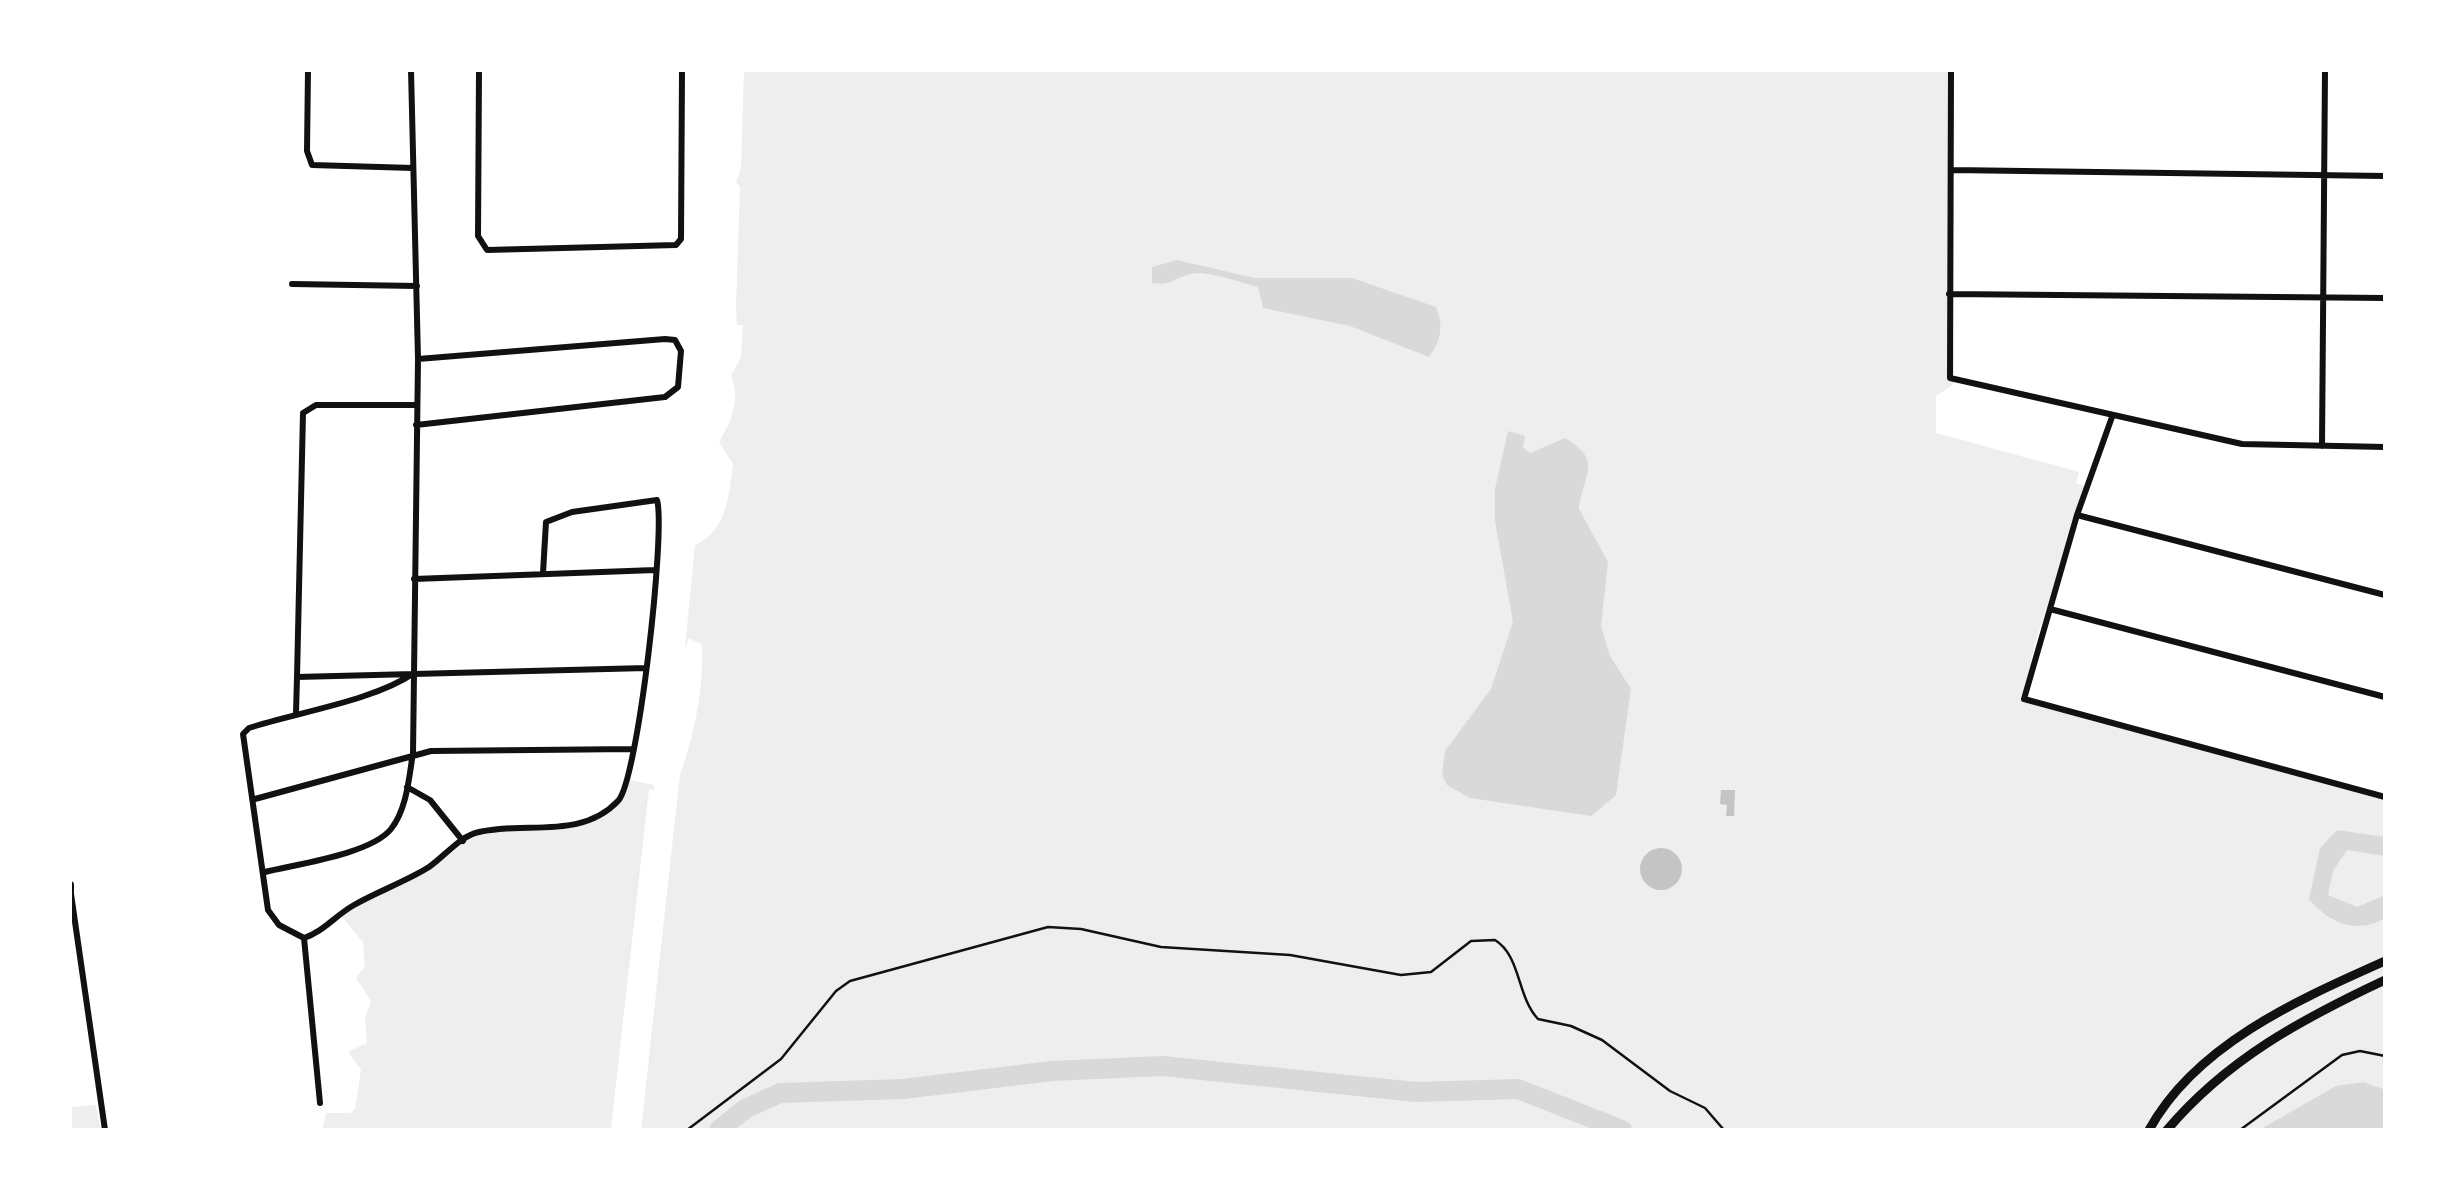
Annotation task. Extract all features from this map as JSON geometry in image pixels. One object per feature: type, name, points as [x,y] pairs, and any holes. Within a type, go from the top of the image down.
[{"type":"main road","points":[[2149,1130],[2167,1101],[2237,1038],[2286,1008],[2385,961]]},
{"type":"main road","points":[[2167,1130],[2228,1068],[2284,1030],[2385,980]]},
{"type":"street","points":[[308,70],[307,151],[312,164],[413,168]]},
{"type":"street","points":[[265,872],[375,841],[398,819],[407,787],[413,753],[418,359],[411,70]]},
{"type":"street","points":[[479,70],[478,236],[487,250],[676,245],[681,238],[682,70]]},
{"type":"street","points":[[1951,70],[1950,378],[2242,444],[2385,446]]},
{"type":"street","points":[[2322,446],[2325,70]]},
{"type":"street","points":[[1952,170],[2385,176]]},
{"type":"street","points":[[292,284],[417,286]]},
{"type":"street","points":[[1949,294],[2385,298]]},
{"type":"street","points":[[416,425],[665,397],[678,387],[682,351],[675,340],[665,339],[418,359]]},
{"type":"street","points":[[296,713],[303,414],[316,405],[416,405]]},
{"type":"street","points":[[2112,417],[2077,515],[2024,699],[2385,797]]},
{"type":"street","points":[[414,673],[395,686],[248,728],[243,734],[265,872],[265,898],[272,918],[304,938],[317,934],[358,902],[432,865],[478,832],[570,826],[604,813],[628,787],[646,668],[659,504],[650,500],[572,512],[546,522],[543,573]]},
{"type":"street","points":[[2077,515],[2385,594]]},
{"type":"street","points":[[414,579],[655,570]]},
{"type":"street","points":[[2050,609],[2385,696]]},
{"type":"street","points":[[297,678],[646,668]]},
{"type":"street","points":[[255,799],[413,753],[634,749]]},
{"type":"street","points":[[407,787],[430,800],[463,841]]},
{"type":"street","points":[[70,885],[105,1130]]},
{"type":"street","points":[[304,938],[320,1103]]},
{"type":"path","points":[[687,1130],[781,1059],[836,991],[850,981],[1048,927],[1081,928],[1160,947],[1290,955],[1401,976],[1431,972],[1471,941],[1495,940],[1510,956],[1525,999],[1538,1019],[1572,1026],[1602,1040],[1670,1091],[1705,1108],[1724,1130]]},
{"type":"path","points":[[2240,1130],[2304,1087],[2342,1054],[2360,1051],[2385,1056]]},
{"type":"shaded area","points":[[744,70],[1949,70],[1954,384],[1936,396],[1936,433],[2079,472],[2076,483],[2088,487],[2035,643],[2022,702],[2385,799],[2385,1092],[2360,1085],[2341,1088],[2300,1115],[2259,1130],[641,1130],[680,774],[700,695],[702,645],[689,638],[685,648],[695,545],[706,539],[720,521],[728,500],[733,464],[719,442],[733,410],[731,376],[741,357],[743,325],[737,325],[736,307],[740,187],[736,182],[741,168]]},
{"type":"shaded area","points":[[1177,260],[1254,278],[1352,278],[1436,307],[1439,339],[1429,357],[1350,326],[1263,308],[1258,287],[1216,275],[1198,273],[1168,283],[1152,283],[1152,267]]},
{"type":"shaded area","points":[[1508,431],[1525,436],[1523,447],[1530,453],[1565,438],[1588,461],[1579,509],[1608,562],[1601,626],[1610,656],[1631,689],[1616,795],[1591,816],[1470,798],[1447,785],[1442,775],[1445,751],[1491,689],[1513,622],[1495,521],[1495,489]]},
{"type":"shaded area","points":[[626,779],[653,785],[655,790],[649,789],[611,1130],[322,1130],[326,1113],[350,1113],[355,1109],[361,1070],[348,1052],[367,1043],[365,1018],[371,1001],[356,978],[365,966],[363,942],[340,915],[400,885],[457,843],[479,834],[572,824],[593,817],[611,803]]},
{"type":"shaded area","points":[[2337,830],[2385,837],[2385,856],[2347,850],[2333,871],[2328,895],[2357,907],[2385,895],[2385,918],[2364,926],[2344,924],[2309,899],[2320,848]]},
{"type":"shaded area","points":[[2364,1082],[2385,1090],[2385,1130],[2259,1130],[2336,1086]]},
{"type":"shaded area","points":[[96,1105],[101,1130],[70,1130],[70,1107]]},
{"type":"building","points":[[1721,790],[1735,790],[1734,816],[1726,816],[1727,805],[1720,804]]},
{"type":"building","points":[[1661,848],[1676,854],[1682,869],[1676,884],[1661,890],[1646,884],[1640,869],[1646,854]]},
{"type":"waterway","points":[[719,1130],[745,1109],[780,1093],[903,1089],[1052,1071],[1163,1066],[1416,1092],[1518,1089],[1622,1130]]}]
